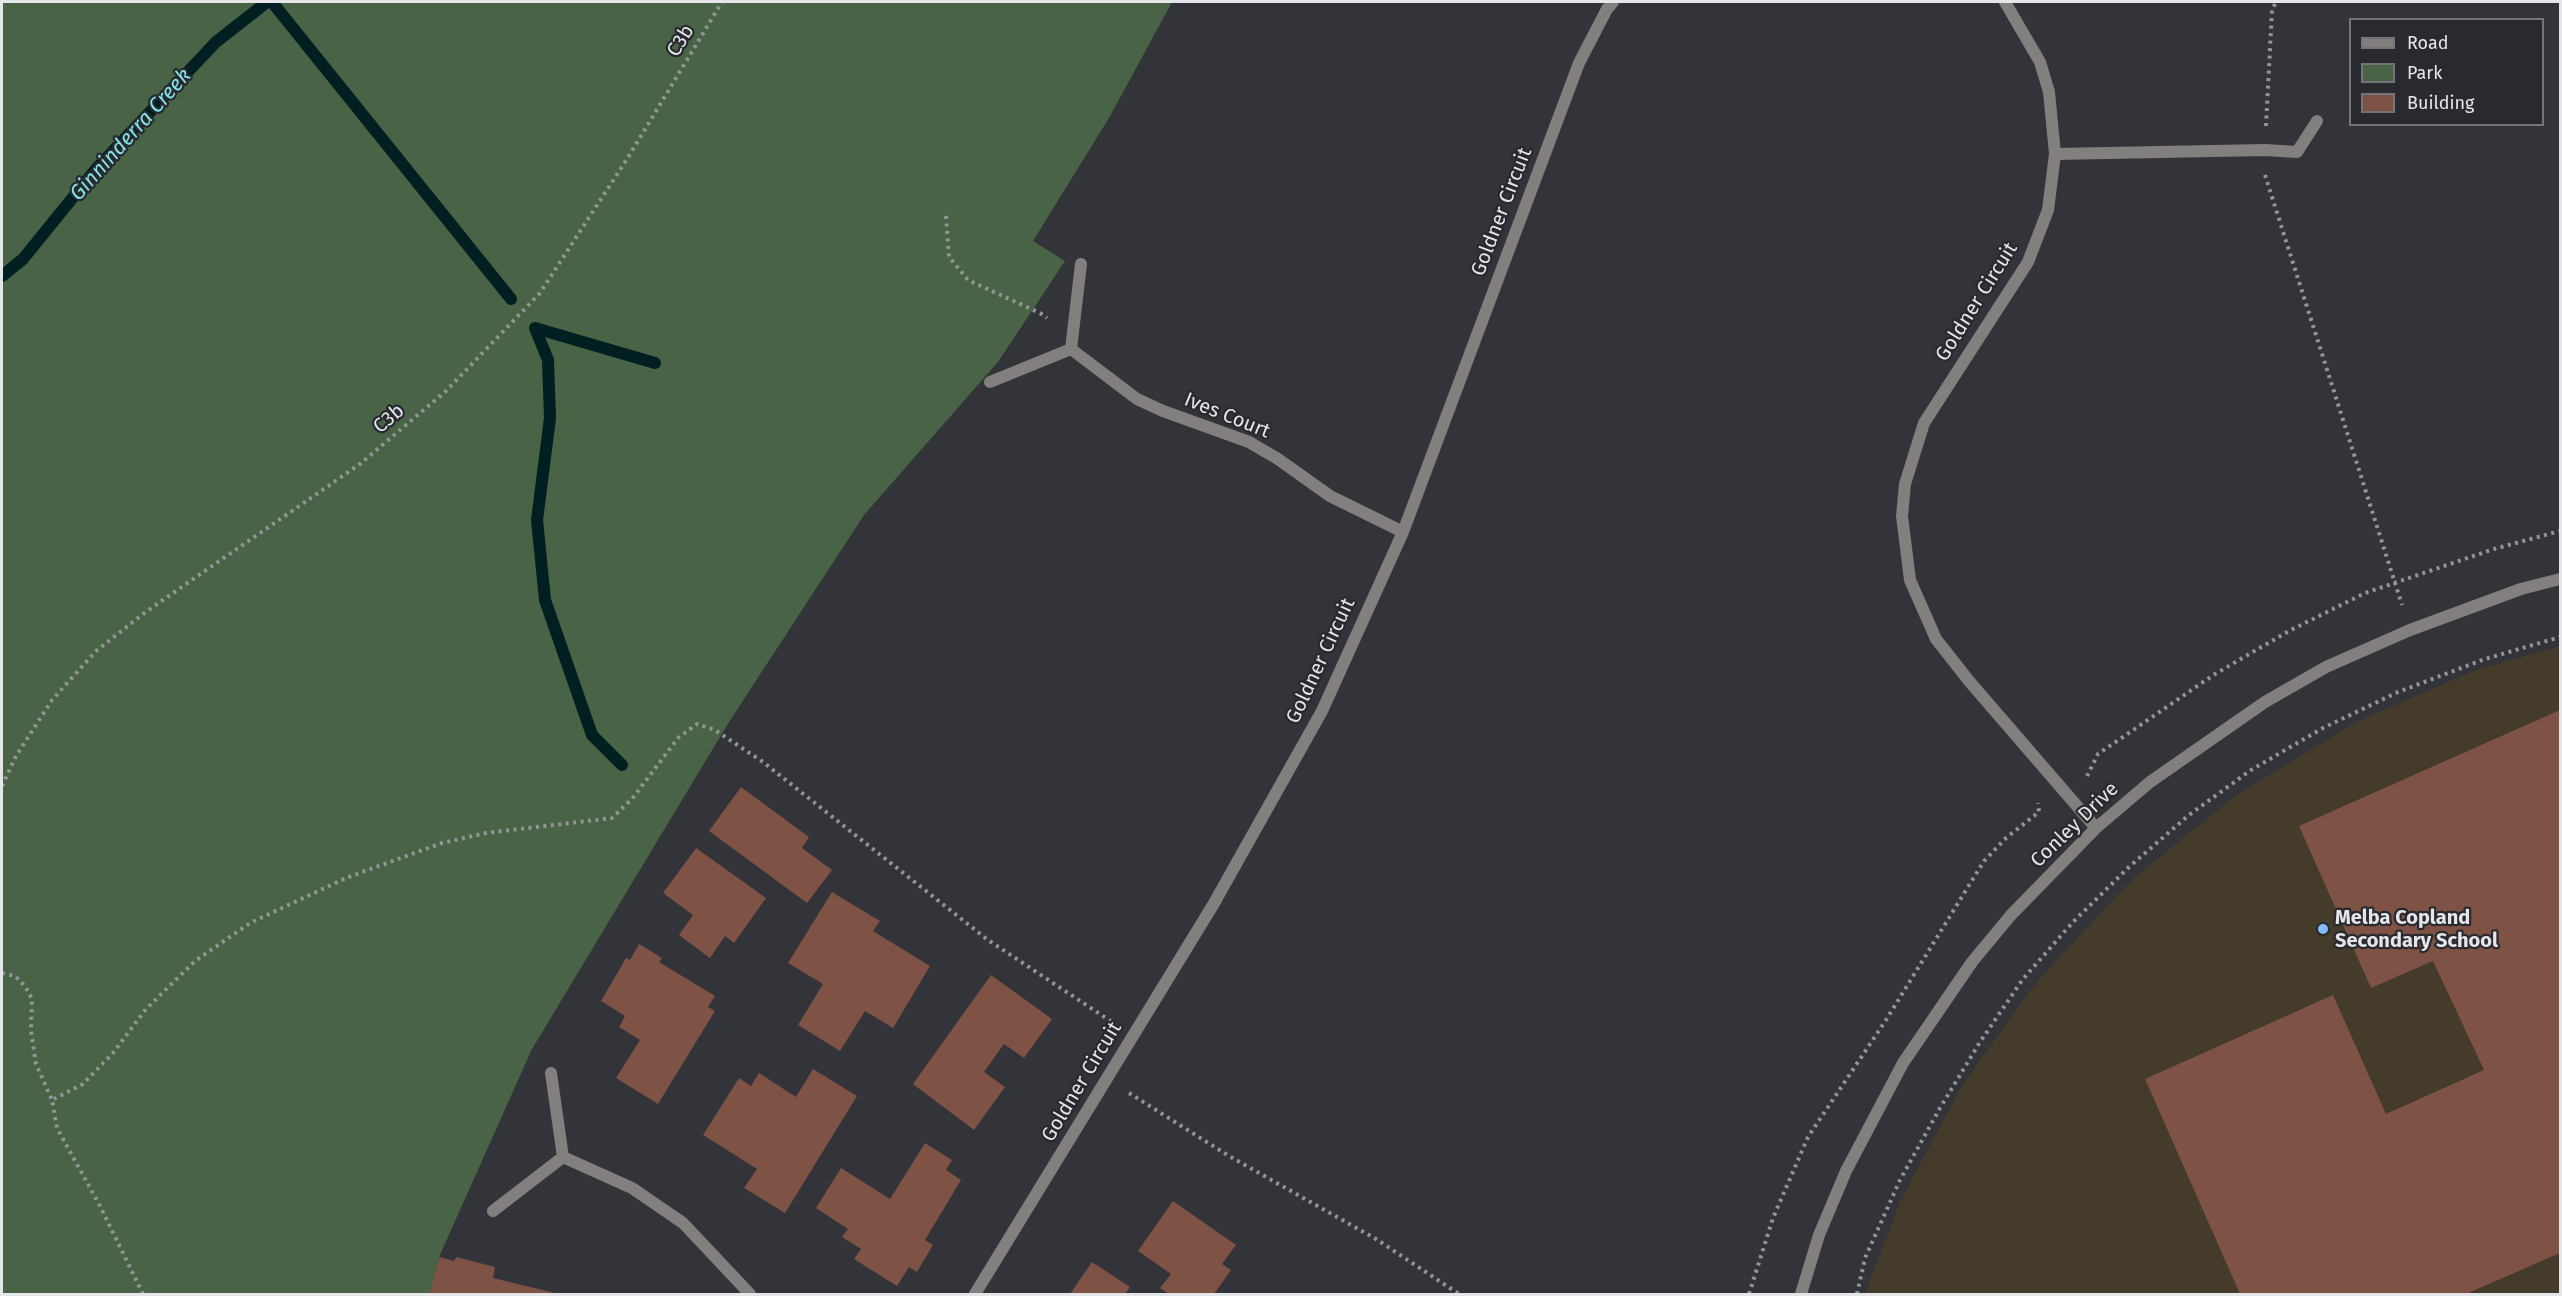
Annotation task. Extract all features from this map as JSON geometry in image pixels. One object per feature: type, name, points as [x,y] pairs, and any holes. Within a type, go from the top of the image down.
[{"type":"street","name":"Goldner Circuit","points":[[975,1294],[1213,905],[1322,711],[1403,532],[1579,63],[1607,9],[1613,2]]},
{"type":"street","name":"Goldner Circuit","points":[[2005,2],[2040,62],[2049,92],[2055,154],[2048,210],[2028,262],[1924,423],[1905,484],[1902,516],[1910,580],[1936,639],[2096,828]]},
{"type":"street","points":[[2055,154],[2265,150],[2297,152],[2317,121]]},
{"type":"street","points":[[990,382],[1071,349],[1081,264]]},
{"type":"street","name":"Ives Court","points":[[1071,349],[1137,399],[1163,411],[1249,442],[1278,459],[1330,496],[1403,532]]},
{"type":"street","name":"Conley Drive","points":[[1801,1294],[1819,1235],[1846,1171],[1903,1063],[1985,946],[2011,915],[2096,828],[2150,782],[2265,702],[2326,667],[2410,630],[2521,589],[2560,579]]},
{"type":"street","points":[[551,1073],[562,1157]]},
{"type":"street","points":[[493,1211],[562,1157]]},
{"type":"street","points":[[562,1157],[632,1188],[683,1223],[750,1294]]},
{"type":"path","name":"C3b","points":[[2,786],[16,756],[52,700],[96,651],[147,611],[360,464],[446,391],[540,293],[627,159],[722,2]]},
{"type":"path","points":[[2276,2],[2272,10],[2263,168],[2410,630]]},
{"type":"path","points":[[946,216],[949,256],[968,280],[1044,315],[1071,349]]},
{"type":"path","points":[[2038,812],[2044,814],[2089,775],[2098,754],[2215,674],[2289,631],[2365,593],[2494,549],[2560,531]]},
{"type":"path","points":[[1857,1294],[1866,1258],[1900,1180],[1980,1042],[2023,979],[2073,922],[2129,867],[2188,815],[2251,770],[2323,728],[2398,692],[2485,659],[2560,637]]},
{"type":"path","points":[[52,1100],[83,1084],[113,1053],[146,1009],[195,962],[250,923],[346,878],[442,843],[486,833],[612,818],[632,799],[678,738],[697,724],[715,730],[763,762],[988,940],[1116,1025],[1135,1031]]},
{"type":"path","points":[[2037,798],[2038,812]]},
{"type":"path","points":[[1749,1294],[1773,1218],[1808,1137],[1886,1020],[1984,861],[2006,838],[2038,812]]},
{"type":"path","points":[[2,973],[15,976],[25,986],[32,999],[31,1031],[36,1064],[52,1100],[57,1128],[100,1206],[143,1294]]},
{"type":"path","points":[[1124,1090],[1229,1156],[1376,1239],[1459,1294]]},
{"type":"shaded area","name":"Melba Copland Secondary School","points":[[2560,646],[2560,1294],[1865,1294],[1900,1202],[1961,1087],[2037,981],[2134,878],[2235,796],[2356,722],[2476,670]]},
{"type":"green space","points":[[2,2],[1172,2],[1109,118],[1033,241],[1065,261],[998,362],[864,515],[729,722],[532,1049],[439,1257],[430,1294],[2,1294]]},
{"type":"building","points":[[2560,710],[2560,1253],[2466,1294],[2240,1294],[2145,1079],[2333,995],[2386,1114],[2484,1070],[2433,961],[2371,988],[2299,826]]},
{"type":"building","points":[[741,787],[809,837],[802,848],[832,870],[807,903],[709,831]]},
{"type":"building","points":[[696,848],[766,898],[734,943],[725,936],[710,958],[679,935],[693,915],[663,893]]},
{"type":"building","points":[[832,892],[880,921],[873,931],[930,966],[893,1028],[865,1011],[840,1051],[798,1025],[823,984],[788,963]]},
{"type":"building","points":[[639,944],[662,958],[659,962],[715,996],[708,1007],[715,1011],[658,1104],[616,1078],[640,1040],[619,1027],[625,1016],[601,1001],[626,958],[630,960]]},
{"type":"building","points":[[991,975],[1052,1019],[1024,1058],[1004,1044],[984,1072],[1005,1087],[974,1130],[913,1084]]},
{"type":"building","points":[[813,1069],[857,1096],[785,1213],[744,1188],[757,1169],[703,1135],[739,1078],[751,1086],[759,1073],[796,1097]]},
{"type":"building","points":[[925,1143],[952,1160],[946,1170],[961,1180],[925,1240],[933,1245],[917,1272],[909,1267],[897,1286],[854,1259],[861,1249],[842,1237],[848,1229],[816,1208],[841,1168],[890,1199]]},
{"type":"building","points":[[1173,1201],[1236,1245],[1222,1264],[1231,1270],[1214,1294],[1169,1294],[1160,1288],[1171,1274],[1138,1251]]},
{"type":"building","points":[[439,1257],[454,1261],[456,1257],[495,1267],[493,1278],[559,1294],[430,1293]]},
{"type":"building","points":[[1092,1262],[1130,1287],[1125,1294],[1070,1294]]},
{"type":"waterway","name":"Ginninderra Creek","points":[[2,276],[23,259],[96,169],[216,42],[267,2]]},
{"type":"waterway","points":[[272,2],[511,299]]},
{"type":"waterway","points":[[535,328],[548,360],[550,418],[537,520],[545,600],[592,735],[622,765]]},
{"type":"waterway","points":[[535,328],[655,363]]},
{"type":"place","name":"Melba Copland Secondary School","points":[[2323,929]]}]
